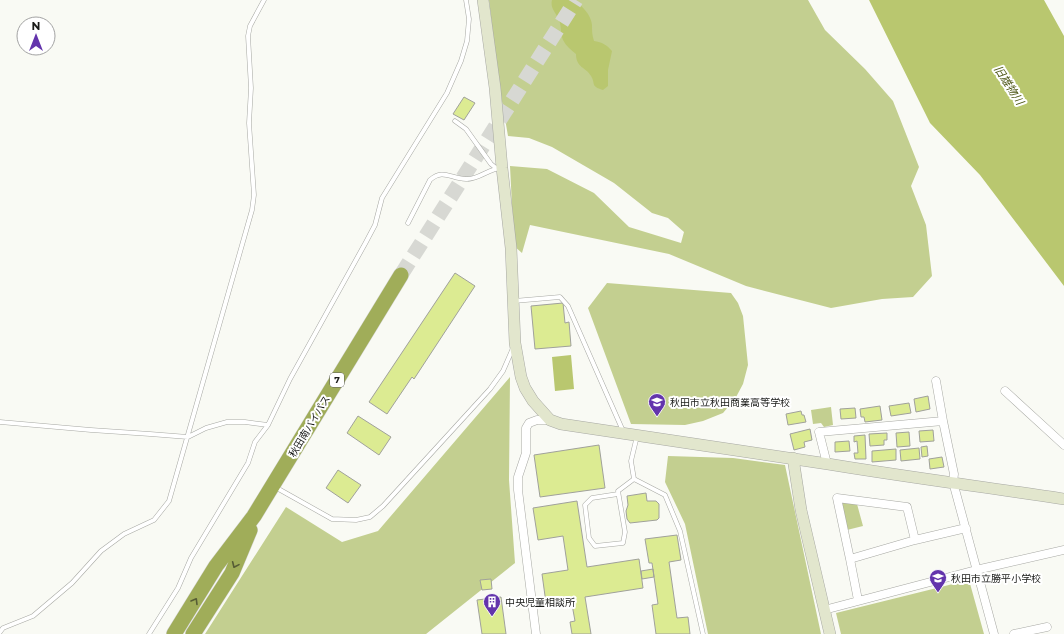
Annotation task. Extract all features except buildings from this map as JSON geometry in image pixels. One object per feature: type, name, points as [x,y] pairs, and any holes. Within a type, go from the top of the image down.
[{"type":"highway","name":"秋田南バイパス","points":[[174,634],[216,566],[254,516],[273,486],[401,275]]},
{"type":"highway","name":"秋田南バイパス","points":[[193,634],[232,573],[250,532],[254,516]]},
{"type":"street","points":[[483,0],[495,88],[499,168],[511,248],[516,343],[521,377],[532,401],[550,420]]},
{"type":"street","points":[[936,380],[954,474],[953,482],[994,634]]},
{"type":"street","points":[[1005,391],[1064,445]]},
{"type":"street","points":[[536,634],[518,490],[518,477],[526,453],[526,428],[529,423],[537,420],[550,420],[562,424],[637,436],[1064,499]]},
{"type":"street","points":[[827,464],[819,432],[943,421]]},
{"type":"street","points":[[793,458],[800,510],[830,634]]},
{"type":"street","points":[[858,600],[837,498],[907,507],[915,540]]},
{"type":"street","points":[[850,559],[915,540],[966,528]]},
{"type":"street","points":[[824,610],[976,570],[1064,550]]},
{"type":"street","points":[[1014,634],[1047,626]]},
{"type":"lane","points":[[0,632],[4,628],[33,616],[72,583],[101,551],[124,534],[154,520],[169,501],[252,210],[254,195],[249,123],[251,88],[248,36],[250,26],[264,0]]},
{"type":"lane","points":[[149,634],[178,588],[191,558],[248,463],[255,442],[268,425],[290,379],[375,225],[382,198],[446,92],[462,61],[467,41],[469,19],[466,0]]},
{"type":"lane","points":[[455,122],[466,128],[491,164],[499,168]]},
{"type":"lane","points":[[408,223],[430,180],[435,175],[444,174],[464,180],[472,179],[499,168]]},
{"type":"lane","points":[[514,301],[560,297],[568,306],[624,433]]},
{"type":"lane","points":[[273,486],[332,519],[343,521],[370,517],[383,506],[490,390],[503,370],[516,343]]},
{"type":"lane","points":[[0,422],[188,437],[206,428],[227,422],[245,422],[268,425]]},
{"type":"lane","points":[[634,479],[631,461],[637,436]]},
{"type":"lane","points":[[618,494],[592,498],[585,505],[588,538],[595,546],[623,543],[625,532],[618,491],[634,479]]},
{"type":"lane","points":[[634,479],[665,495],[680,531],[703,634]]},
{"type":"shaded area","points":[[489,0],[808,0],[825,30],[865,69],[893,101],[919,167],[911,186],[926,225],[932,276],[913,297],[882,299],[831,308],[746,286],[669,254],[530,225],[522,253],[514,246],[510,166],[547,169],[594,193],[629,227],[681,243],[684,232],[668,218],[652,213],[614,183],[552,147],[529,138],[508,136],[498,78]]},
{"type":"shaded area","points":[[607,283],[731,293],[738,303],[743,316],[748,365],[743,384],[735,399],[723,413],[703,421],[685,425],[631,424],[588,308]]},
{"type":"shaded area","points":[[510,377],[509,480],[515,563],[426,634],[205,634],[286,507],[342,542],[378,531]]},
{"type":"shaded area","points":[[831,407],[833,425],[824,427],[821,423],[813,424],[811,410]]},
{"type":"shaded area","points":[[668,456],[733,458],[785,465],[821,634],[708,634],[685,524],[665,482]]},
{"type":"shaded area","points":[[841,502],[857,504],[863,526],[847,530]]},
{"type":"shaded area","name":"秋田市立勝平小学校","points":[[969,580],[984,634],[841,634],[836,613]]},
{"type":"water","points":[[552,0],[575,0],[590,17],[594,41],[604,44],[612,51],[608,70],[608,86],[603,90],[595,86],[589,73],[579,65],[576,59],[576,54],[564,42],[561,26],[552,7]]},
{"type":"water","name":"旧雄物川","points":[[869,0],[1044,0],[1064,36],[1064,286],[980,175],[930,123]]},
{"type":"water","points":[[571,355],[574,389],[555,391],[552,357]]},
{"type":"tunnel","points":[[401,275],[576,0]]},
{"type":"place","name":"秋田市立秋田商業高等学校","points":[[657,417]]},
{"type":"place","name":"秋田市立勝平小学校","points":[[938,593]]},
{"type":"place","name":"中央児童相談所","points":[[492,617]]}]
